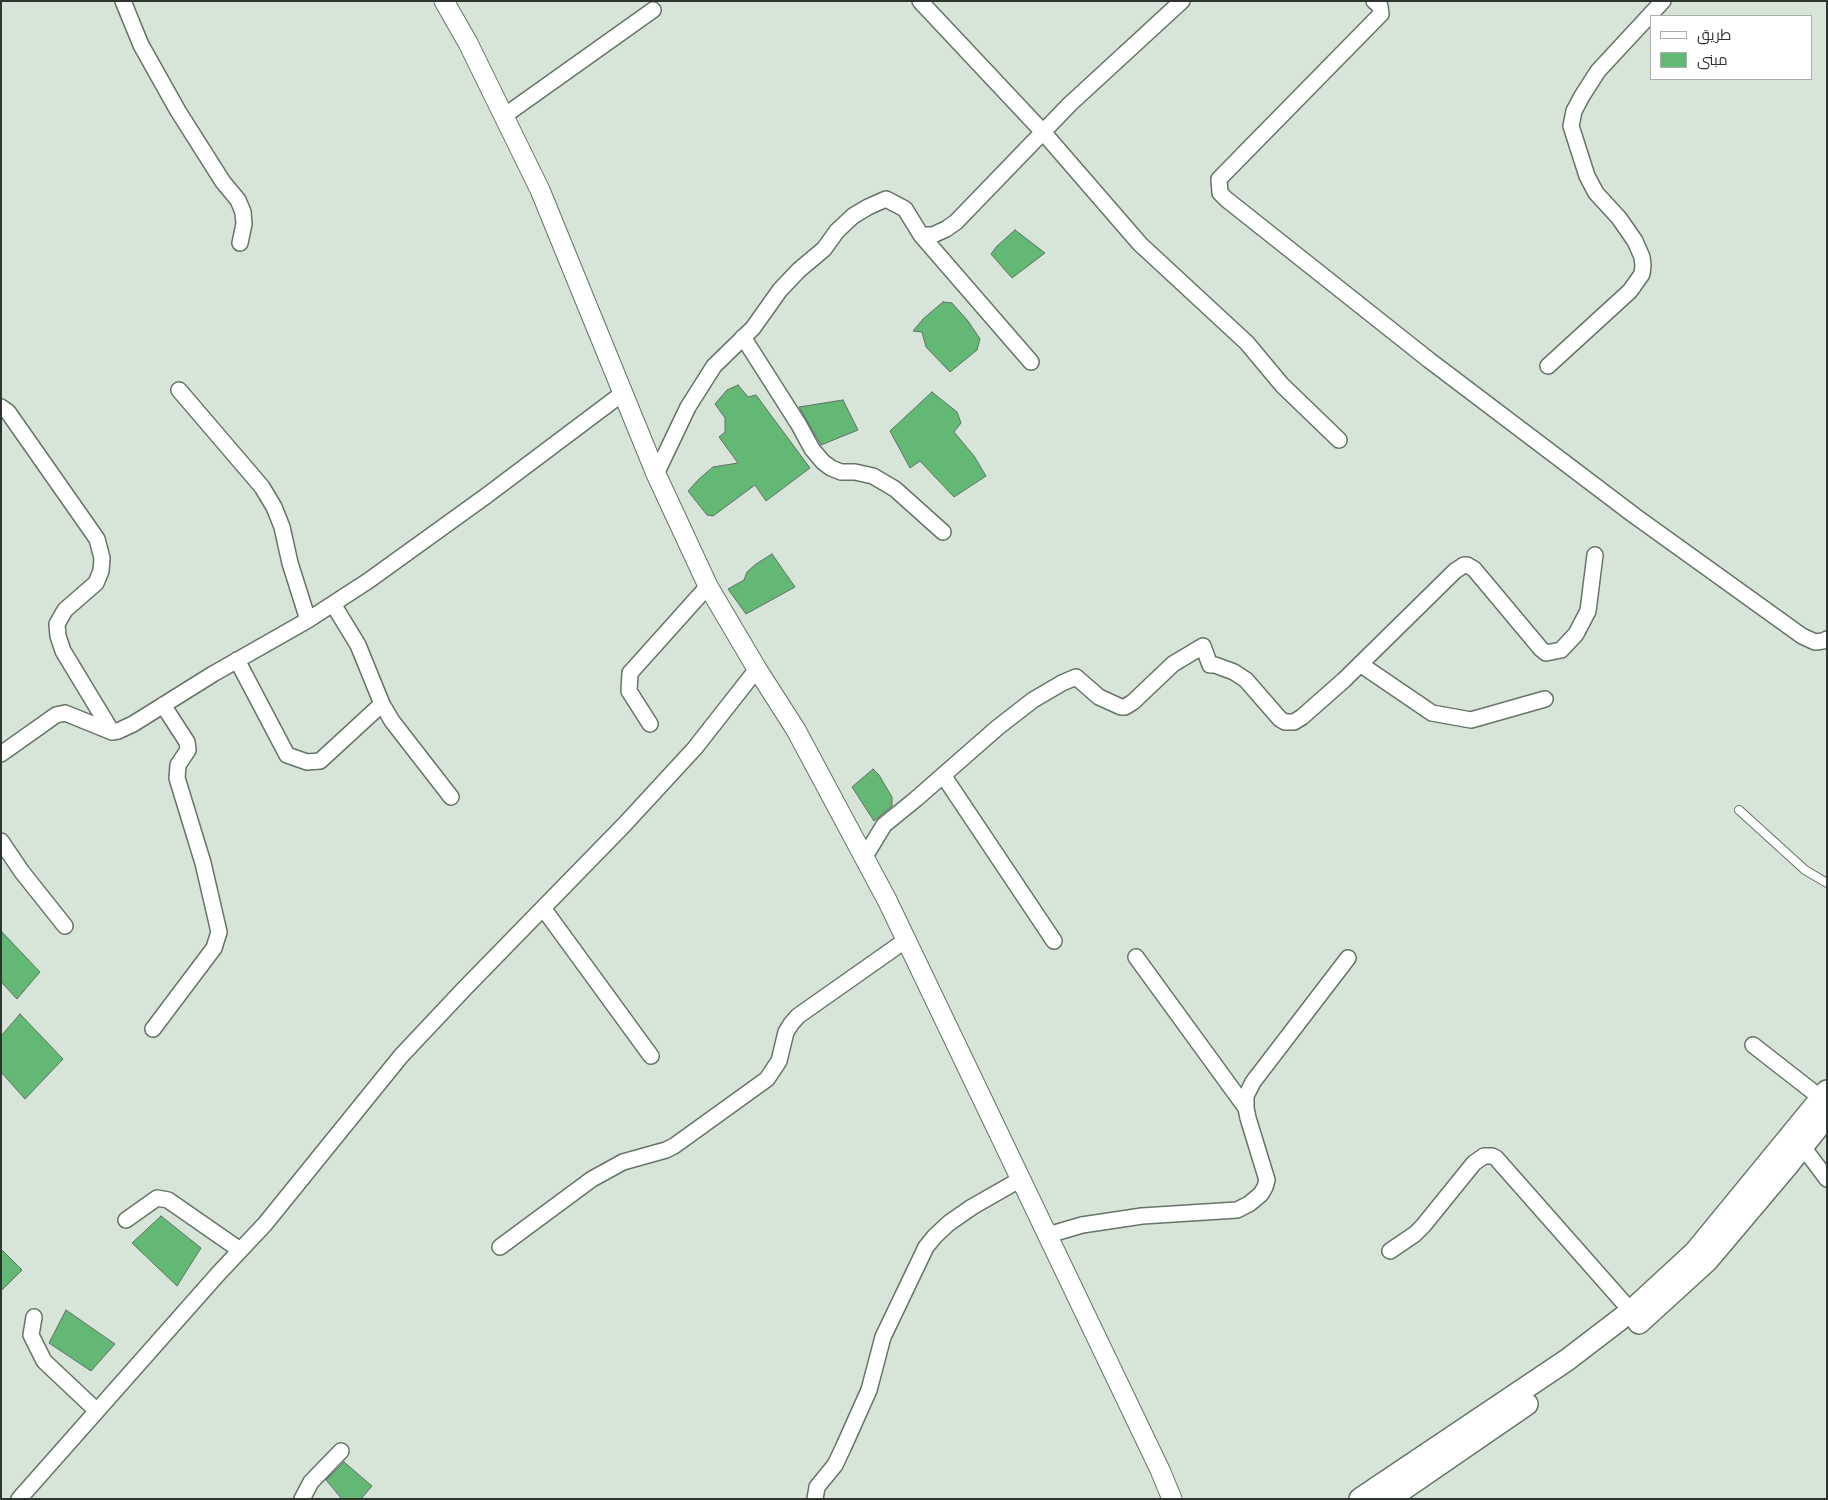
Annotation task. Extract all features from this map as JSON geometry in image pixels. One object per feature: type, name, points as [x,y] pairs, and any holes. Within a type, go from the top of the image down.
[{"type":"main road","points":[[1360,1499],[1571,1366],[1629,1332],[1707,1261],[1803,1147],[1825,1102]]},
{"type":"main road","points":[[1389,1499],[1571,1366],[1695,1252],[1825,1102]]},
{"type":"street","points":[[122,1],[142,45],[178,111],[224,182],[238,200],[243,212],[244,224],[240,242]]},
{"type":"street","points":[[444,1],[468,43],[540,190],[656,474],[708,586],[796,730],[906,940],[1021,1178],[1172,1499]]},
{"type":"street","points":[[920,1],[1043,132],[1140,244],[1247,343],[1282,385],[1338,440]]},
{"type":"street","points":[[921,235],[940,233],[956,222],[1070,104],[1182,1]]},
{"type":"street","points":[[1374,1],[1380,6],[1381,14],[1378,18],[1219,179],[1220,193],[1226,200],[1429,360],[1635,516],[1802,636],[1815,642],[1822,642],[1827,639]]},
{"type":"street","points":[[1548,366],[1630,291],[1642,274],[1644,265],[1636,241],[1619,218],[1596,193],[1587,176],[1571,126],[1574,111],[1598,71],[1663,1]]},
{"type":"street","points":[[504,116],[653,10]]},
{"type":"street","points":[[656,474],[688,407],[714,366],[753,328],[780,290],[799,270],[824,249],[837,231],[868,207],[886,199],[905,209],[921,235],[1031,362]]},
{"type":"street","points":[[743,337],[799,425],[812,449],[823,462],[830,468],[841,472],[855,472],[873,476],[895,488],[943,532]]},
{"type":"street","points":[[179,390],[262,487],[274,506],[282,527],[290,563],[308,620]]},
{"type":"street","points":[[1,754],[56,715],[65,713],[112,732],[133,724],[237,660],[308,620],[368,581],[623,394]]},
{"type":"street","points":[[1,407],[8,412],[97,539],[102,558],[96,583],[64,610],[57,624],[58,636],[63,650],[112,732]]},
{"type":"street","points":[[864,858],[884,825],[997,728],[1033,700],[1076,677],[1099,697],[1125,707],[1133,702],[1173,664],[1203,646],[1210,665],[1215,664],[1234,672],[1246,680],[1280,719],[1290,722],[1302,717],[1360,664],[1455,571],[1464,565],[1474,569],[1541,649],[1546,653],[1561,650],[1576,634],[1588,611],[1595,555]]},
{"type":"street","points":[[650,724],[629,691],[630,673],[708,586]]},
{"type":"street","points":[[333,604],[358,645],[382,704],[392,721],[451,797]]},
{"type":"street","points":[[237,660],[287,755],[307,762],[320,761],[382,704]]},
{"type":"street","points":[[1360,664],[1432,713],[1471,720],[1545,699]]},
{"type":"street","points":[[20,1499],[265,1224],[401,1056],[624,825],[694,748],[757,669]]},
{"type":"street","points":[[153,1028],[214,948],[219,932],[202,863],[177,778],[178,765],[188,750],[187,742],[164,705]]},
{"type":"street","points":[[943,775],[1054,941]]},
{"type":"street","points":[[1,841],[22,872],[65,926]]},
{"type":"street","points":[[543,908],[651,1056]]},
{"type":"street","points":[[500,1247],[592,1179],[623,1162],[674,1146],[767,1079],[779,1061],[786,1032],[798,1016],[906,940]]},
{"type":"street","points":[[1136,957],[1246,1108]]},
{"type":"street","points":[[1048,1235],[1082,1225],[1133,1218],[1237,1210],[1250,1204],[1265,1187],[1267,1180],[1246,1108],[1246,1096],[1253,1082],[1348,958]]},
{"type":"street","points":[[1754,1045],[1825,1102]]},
{"type":"street","points":[[1803,1147],[1827,1179]]},
{"type":"street","points":[[1390,1251],[1423,1226],[1474,1163],[1484,1156],[1492,1156],[1496,1158],[1631,1311]]},
{"type":"street","points":[[815,1499],[817,1487],[835,1465],[869,1390],[883,1338],[926,1247],[949,1223],[972,1206],[1021,1178]]},
{"type":"street","points":[[126,1220],[157,1198],[168,1200],[240,1250]]},
{"type":"street","points":[[34,1317],[31,1335],[44,1361],[97,1411]]},
{"type":"street","points":[[302,1499],[311,1482],[341,1451]]},
{"type":"lane","points":[[1739,810],[1805,870],[1827,883]]},
{"type":"building","points":[[1015,230],[1045,253],[1012,278],[991,254]]},
{"type":"building","points":[[943,302],[952,303],[968,321],[980,339],[977,350],[950,372],[926,347],[922,332],[913,331],[923,319]]},
{"type":"building","points":[[738,385],[748,397],[756,395],[810,468],[766,501],[755,485],[713,516],[707,515],[688,491],[713,467],[738,463],[719,437],[725,432],[725,418],[715,404],[727,390]]},
{"type":"building","points":[[932,392],[957,412],[961,423],[954,432],[974,456],[986,476],[954,497],[920,461],[910,468],[890,431]]},
{"type":"building","points":[[843,400],[858,430],[821,445],[799,407]]},
{"type":"building","points":[[772,554],[795,587],[746,614],[728,589],[744,580],[747,572]]},
{"type":"building","points":[[873,769],[879,775],[892,797],[892,806],[874,821],[852,787]]},
{"type":"building","points":[[1,931],[40,972],[17,999],[1,982]]},
{"type":"building","points":[[20,1014],[63,1059],[25,1099],[1,1072],[1,1036]]},
{"type":"building","points":[[161,1216],[201,1248],[177,1286],[132,1243]]},
{"type":"building","points":[[1,1249],[22,1270],[1,1291]]},
{"type":"building","points":[[66,1310],[115,1344],[91,1371],[49,1343]]},
{"type":"building","points":[[344,1462],[372,1486],[361,1499],[342,1499],[326,1480]]}]
